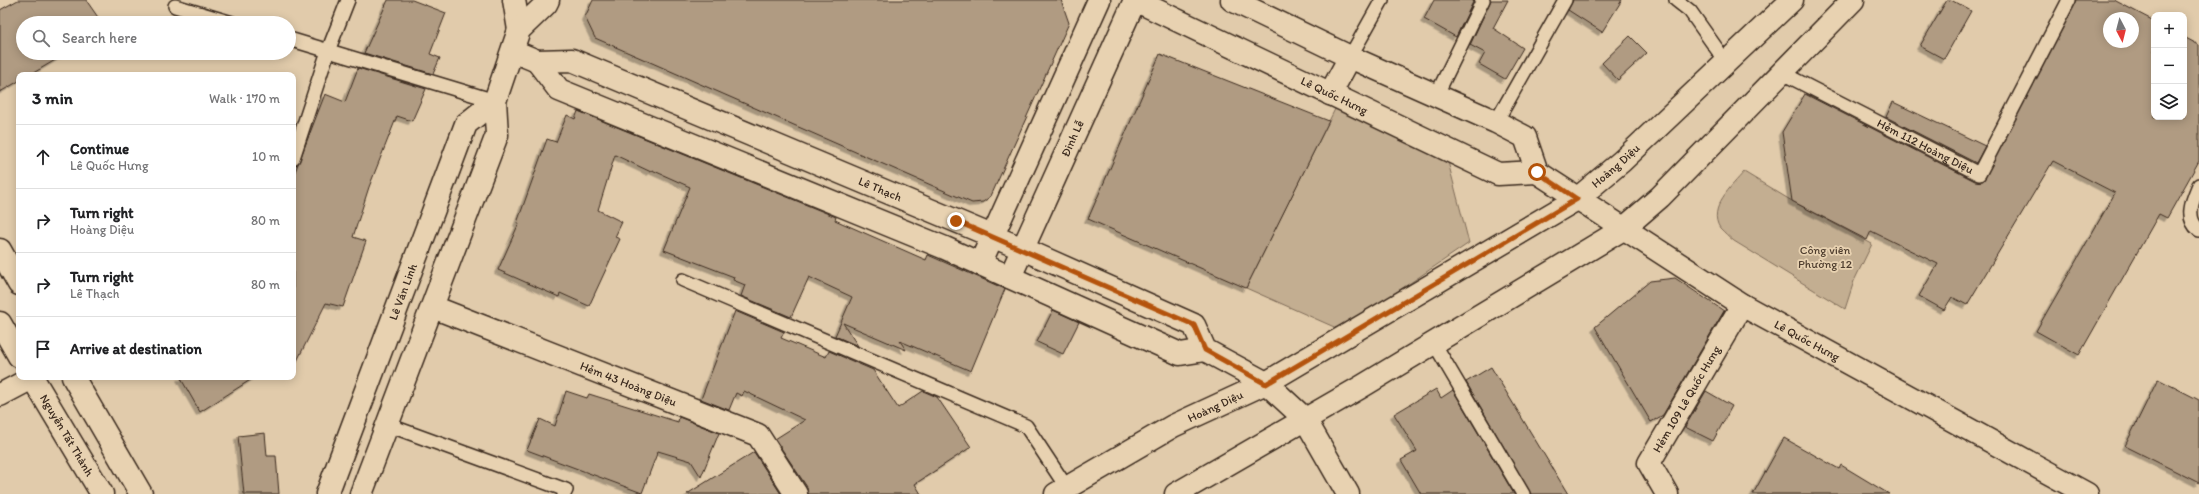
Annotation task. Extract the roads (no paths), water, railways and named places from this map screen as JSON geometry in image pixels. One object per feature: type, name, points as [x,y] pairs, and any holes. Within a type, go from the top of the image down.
[{"type":"street","name":"Lê Văn Linh","points":[[361,494],[497,135],[494,101],[513,51],[519,30],[514,0]]},
{"type":"street","points":[[519,30],[546,4],[548,0]]},
{"type":"street","points":[[980,264],[1099,0]]},
{"type":"street","name":"Lê Quốc Hưng","points":[[1135,0],[1498,174],[1537,172],[1742,305],[2087,494]]},
{"type":"street","name":"Ðinh Lễ","points":[[1010,277],[1135,0]]},
{"type":"street","points":[[1232,0],[1350,57],[1496,122],[1525,137],[1537,172]]},
{"type":"street","name":"Hoàng Diệu","points":[[1062,491],[1173,426],[1266,384],[1577,199],[1622,161],[1792,0]]},
{"type":"street","points":[[1188,491],[1623,228],[1660,197],[1853,0]]},
{"type":"street","name":"Lê Thạch","points":[[513,51],[537,61],[572,60],[993,236],[1194,325],[1205,350]]},
{"type":"street","points":[[1330,94],[1350,57]]},
{"type":"street","points":[[537,61],[559,90],[980,264],[1180,354],[1205,350],[1266,384],[1305,420],[1348,494]]},
{"type":"street","name":"Lê Văn Linh","points":[[327,494],[466,124],[494,101]]},
{"type":"street","points":[[0,250],[16,279]]},
{"type":"street","name":"Hẻm 109 Lê Quốc Hưng","points":[[1667,494],[1649,463],[1742,305]]},
{"type":"street","name":"Hẻm 43 Hoàng Diệu","points":[[433,307],[758,435],[796,494]]},
{"type":"street","points":[[0,323],[16,351]]},
{"type":"street","points":[[0,395],[28,380]]},
{"type":"street","name":"Nguyễn Tất Thành","points":[[33,380],[102,494]]},
{"type":"street","points":[[75,380],[141,494]]},
{"type":"lane","points":[[296,149],[328,51],[348,0]]},
{"type":"lane","points":[[1350,57],[1382,0]]},
{"type":"lane","points":[[1436,96],[1483,0]]},
{"type":"lane","points":[[1496,122],[1565,0]]},
{"type":"lane","points":[[1676,0],[1690,11],[1726,62]]},
{"type":"lane","name":"Hẻm 112 Hoàng Diệu","points":[[1782,73],[1979,174],[2069,0]]},
{"type":"lane","points":[[175,6],[209,16]]},
{"type":"lane","points":[[296,41],[494,101]]},
{"type":"lane","points":[[2199,185],[2191,202],[2190,218],[2199,230]]},
{"type":"lane","points":[[683,280],[1026,426],[1062,491]]},
{"type":"lane","points":[[1434,343],[1523,494]]},
{"type":"lane","points":[[388,425],[566,490],[564,494]]},
{"type":"park label","name":"Công viên Phường 12","points":[[1825,257]]}]
